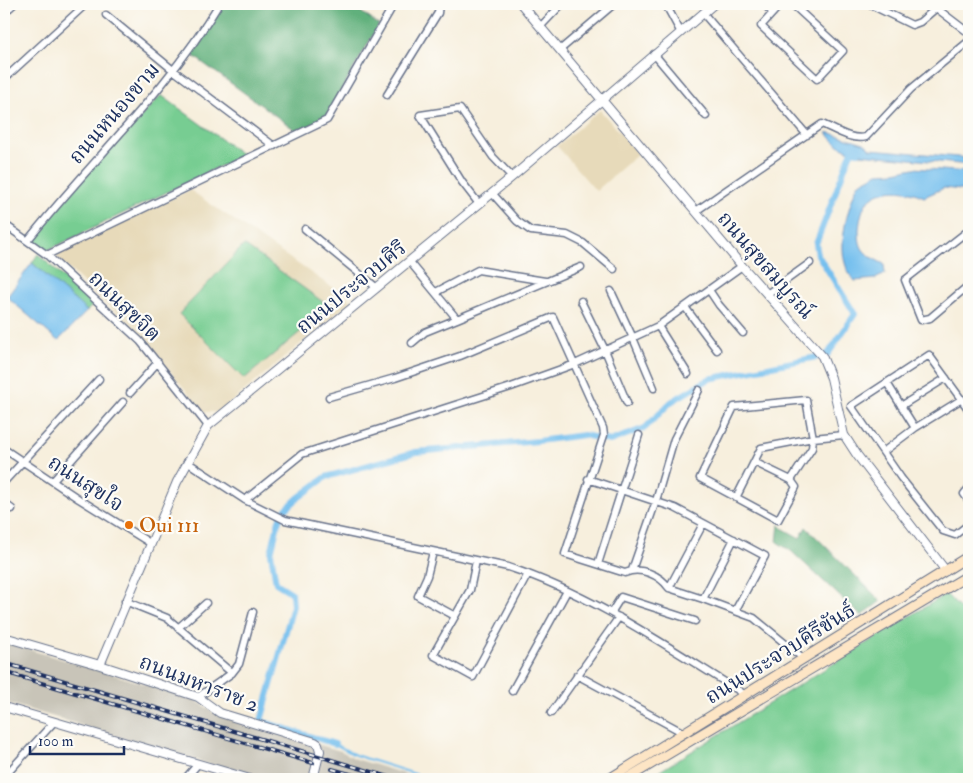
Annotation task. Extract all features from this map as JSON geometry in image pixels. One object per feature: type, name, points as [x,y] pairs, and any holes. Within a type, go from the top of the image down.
[{"type":"main road","name":"ถนนประจวบคีรีขันธ์","points":[[609,779],[969,556]]},
{"type":"main road","name":"ถนนประจวบคีรีขันธ์","points":[[626,779],[969,575]]},
{"type":"street","points":[[4,13],[14,4]]},
{"type":"street","points":[[4,79],[86,4]]},
{"type":"street","name":"ถนนหนองขาม","points":[[28,240],[56,204],[189,51],[219,4]]},
{"type":"street","points":[[47,255],[327,120],[394,4]]},
{"type":"street","points":[[387,95],[438,13],[439,4]]},
{"type":"street","name":"ถนนสุขสมบูรณ์","points":[[522,4],[742,266],[822,356],[830,378],[844,435],[857,455],[946,571]]},
{"type":"street","points":[[541,26],[562,4]]},
{"type":"street","points":[[561,49],[614,4]]},
{"type":"street","points":[[667,4],[680,31]]},
{"type":"street","name":"ถนนประจวบศิริ","points":[[100,665],[150,543],[187,462],[208,426],[512,177],[680,31],[714,4]]},
{"type":"street","points":[[764,4],[773,12]]},
{"type":"street","points":[[781,4],[760,26],[817,79],[843,51],[792,4]]},
{"type":"street","points":[[870,4],[912,25],[920,22],[936,5],[969,33]]},
{"type":"street","points":[[703,14],[807,135]]},
{"type":"street","points":[[106,15],[173,70],[274,146]]},
{"type":"street","points":[[696,212],[822,124],[852,137],[860,139],[866,137],[911,89],[969,41]]},
{"type":"street","points":[[654,54],[706,116]]},
{"type":"street","points":[[479,204],[462,182],[420,115],[460,109],[493,157],[512,177]]},
{"type":"street","points":[[492,193],[517,221],[531,230],[567,235],[583,242],[614,269]]},
{"type":"street","name":"ถนนสุขจิต","points":[[4,224],[47,255],[140,341],[208,426]]},
{"type":"street","points":[[305,229],[377,288]]},
{"type":"street","points":[[969,230],[905,280],[921,320],[930,318],[969,285]]},
{"type":"street","points":[[410,262],[457,319]]},
{"type":"street","points":[[767,294],[810,263]]},
{"type":"street","points":[[245,500],[302,454],[511,387],[575,364],[633,338],[658,326],[742,266]]},
{"type":"street","points":[[412,343],[425,332],[581,267]]},
{"type":"street","points":[[436,292],[478,270],[547,281]]},
{"type":"street","points":[[709,290],[743,333]]},
{"type":"street","points":[[611,291],[654,388]]},
{"type":"street","points":[[581,301],[605,350],[626,403]]},
{"type":"street","points":[[685,308],[717,350]]},
{"type":"street","points":[[329,397],[395,378],[460,356],[553,317],[603,428],[604,435],[588,479],[565,554],[625,573],[632,570],[647,572],[665,582],[669,588],[754,618],[804,659]]},
{"type":"street","points":[[658,326],[688,374]]},
{"type":"street","points":[[969,410],[929,355],[851,406],[901,478],[943,530],[955,535],[969,524]]},
{"type":"street","points":[[130,393],[158,362]]},
{"type":"street","points":[[901,406],[946,378]]},
{"type":"street","points":[[4,482],[99,379]]},
{"type":"street","points":[[887,383],[915,428]]},
{"type":"street","points":[[632,570],[656,501],[674,440],[699,390]]},
{"type":"street","points":[[884,452],[915,428],[962,399]]},
{"type":"street","points":[[754,462],[791,480],[796,487],[778,520],[700,478],[734,407],[806,400],[813,438],[812,448],[791,480]]},
{"type":"street","points":[[52,481],[123,402]]},
{"type":"street","points":[[598,564],[639,435]]},
{"type":"street","points":[[736,498],[761,448],[813,438],[844,435]]},
{"type":"street","name":"ถนนสุขใจ","points":[[4,449],[150,543]]},
{"type":"street","points":[[187,462],[245,500],[285,520],[508,567],[528,574],[619,617],[746,695]]},
{"type":"street","points":[[588,479],[675,508],[765,556],[735,611]]},
{"type":"street","points":[[969,488],[964,494],[969,501]]},
{"type":"street","points":[[4,503],[12,509]]},
{"type":"street","points":[[669,588],[703,524]]},
{"type":"street","points":[[704,599],[734,539]]},
{"type":"street","points":[[433,552],[427,576],[418,596],[455,616]]},
{"type":"street","points":[[476,561],[470,590],[433,655],[473,677],[528,574]]},
{"type":"street","points":[[512,690],[567,592]]},
{"type":"street","points":[[611,613],[621,597],[695,621]]},
{"type":"street","points":[[126,601],[167,618],[232,673]]},
{"type":"street","points":[[178,628],[206,603]]},
{"type":"street","points":[[198,697],[232,673],[239,664],[253,612]]},
{"type":"street","points":[[551,713],[619,617]]},
{"type":"street","name":"ถนนมหาราช 2","points":[[4,637],[100,665],[198,697],[220,713],[318,744],[320,750],[313,779]]},
{"type":"street","points":[[578,675],[684,733]]},
{"type":"street","points":[[4,707],[240,778],[250,779]]},
{"type":"street","points":[[4,777],[54,722]]},
{"type":"street","points":[[185,779],[198,764]]},
{"type":"shaded area","points":[[600,110],[638,154],[596,191],[557,146]]},
{"type":"shaded area","points":[[190,190],[352,301],[219,412],[204,412],[140,335],[54,255]]},
{"type":"shaded area","points":[[4,642],[192,698],[218,715],[341,751],[356,759],[421,779],[260,779],[4,702]]},
{"type":"green space","points":[[222,4],[350,4],[379,25],[325,118],[298,132],[192,55]]},
{"type":"green space","points":[[161,95],[243,155],[46,251],[33,239],[57,205]]},
{"type":"green space","points":[[244,245],[330,307],[244,379],[179,314]]},
{"type":"green space","points":[[38,254],[93,305],[87,311],[32,263]]},
{"type":"green space","points":[[779,524],[782,528],[800,538],[806,527],[881,601],[861,616],[791,551],[777,542]]},
{"type":"green space","points":[[946,594],[969,618],[969,779],[647,779]]},
{"type":"water","points":[[827,132],[864,143],[871,149],[969,158],[969,165],[860,154],[841,146]]},
{"type":"water","points":[[914,168],[969,172],[969,191],[944,188],[924,197],[911,192],[896,190],[881,192],[869,200],[861,217],[859,229],[860,244],[866,253],[884,264],[885,274],[875,279],[855,281],[848,271],[844,260],[843,247],[846,220],[858,184],[878,173]]},
{"type":"water","points":[[32,263],[87,311],[58,341],[7,297]]},
{"type":"waterway","points":[[335,744],[261,721],[293,606],[292,593],[276,583],[271,553],[279,520],[283,512],[326,477],[416,452],[584,435],[610,441],[645,428],[671,402],[709,379],[828,354],[855,314],[818,255],[816,244],[852,151],[858,152]]},
{"type":"waterway","points":[[335,744],[355,755],[431,779]]},
{"type":"railway","points":[[4,663],[396,779]]},
{"type":"railway","points":[[4,672],[313,763]]},
{"type":"railway","points":[[332,769],[368,779]]},
{"type":"place","name":"Oui 111","points":[[129,525]]}]
